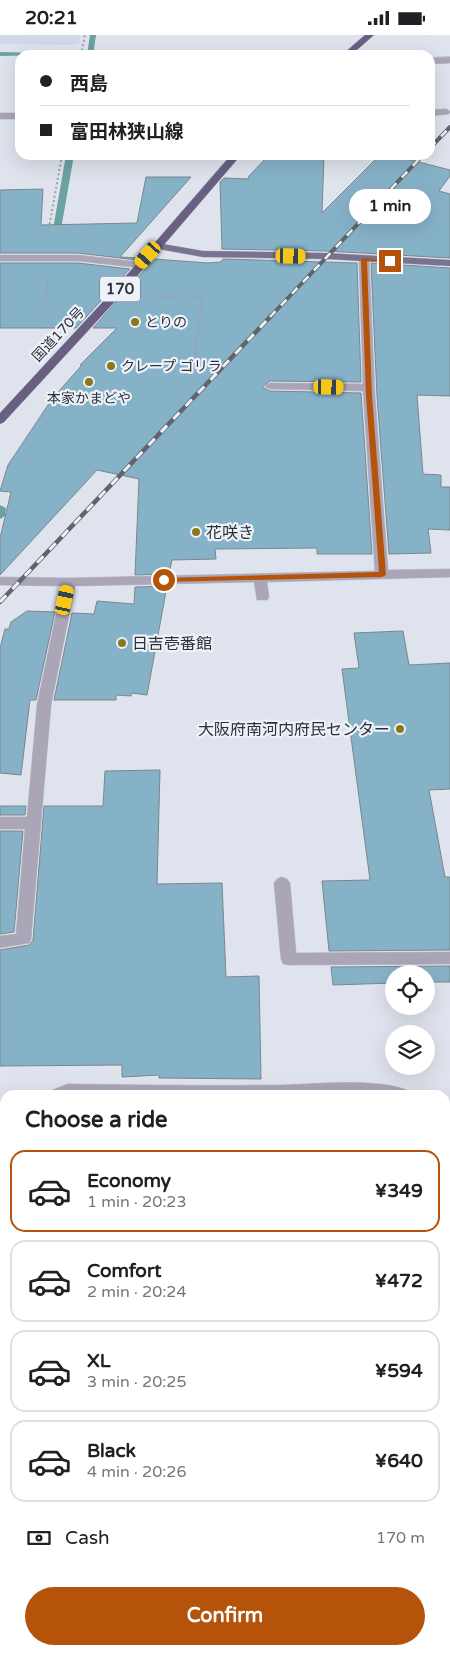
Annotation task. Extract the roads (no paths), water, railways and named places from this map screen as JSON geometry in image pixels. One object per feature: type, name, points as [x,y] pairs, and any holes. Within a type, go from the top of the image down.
[{"type":"highway","points":[[352,50],[370,35]]},
{"type":"highway","name":"国道170号","points":[[0,420],[116,293],[232,160]]},
{"type":"main road","points":[[157,245],[203,254],[326,256],[450,263]]},
{"type":"street","points":[[435,61],[450,60]]},
{"type":"street","points":[[435,113],[446,112]]},
{"type":"street","points":[[0,116],[15,116]]},
{"type":"street","points":[[0,258],[78,258],[140,265]]},
{"type":"street","points":[[364,259],[369,388],[382,575]]},
{"type":"street","points":[[270,386],[369,388]]},
{"type":"street","points":[[0,581],[69,583],[450,573]]},
{"type":"street","points":[[260,578],[262,597]]},
{"type":"street","points":[[0,942],[23,939],[44,705],[69,583]]},
{"type":"street","points":[[0,823],[33,823]]},
{"type":"street","points":[[282,883],[289,959],[450,958]]},
{"type":"waterway","points":[[91,50],[93,35]]},
{"type":"waterway","points":[[0,54],[15,54]]},
{"type":"waterway","points":[[57,229],[69,160]]},
{"type":"waterway","points":[[0,516],[1,508]]},
{"type":"railway","points":[[435,143],[450,127]]},
{"type":"railway","points":[[270,317],[418,160]]},
{"type":"railway","points":[[0,602],[271,316]]},
{"type":"place","name":"とりの","points":[[135,322]]},
{"type":"place","name":"クレープ ゴリラ","points":[[111,366]]},
{"type":"place","name":"本家かまどや","points":[[89,382]]},
{"type":"place","name":"花咲き","points":[[196,532]]},
{"type":"place","name":"日吉壱番館","points":[[122,643]]},
{"type":"place","name":"大阪府南河内府民センター","points":[[400,729]]}]
